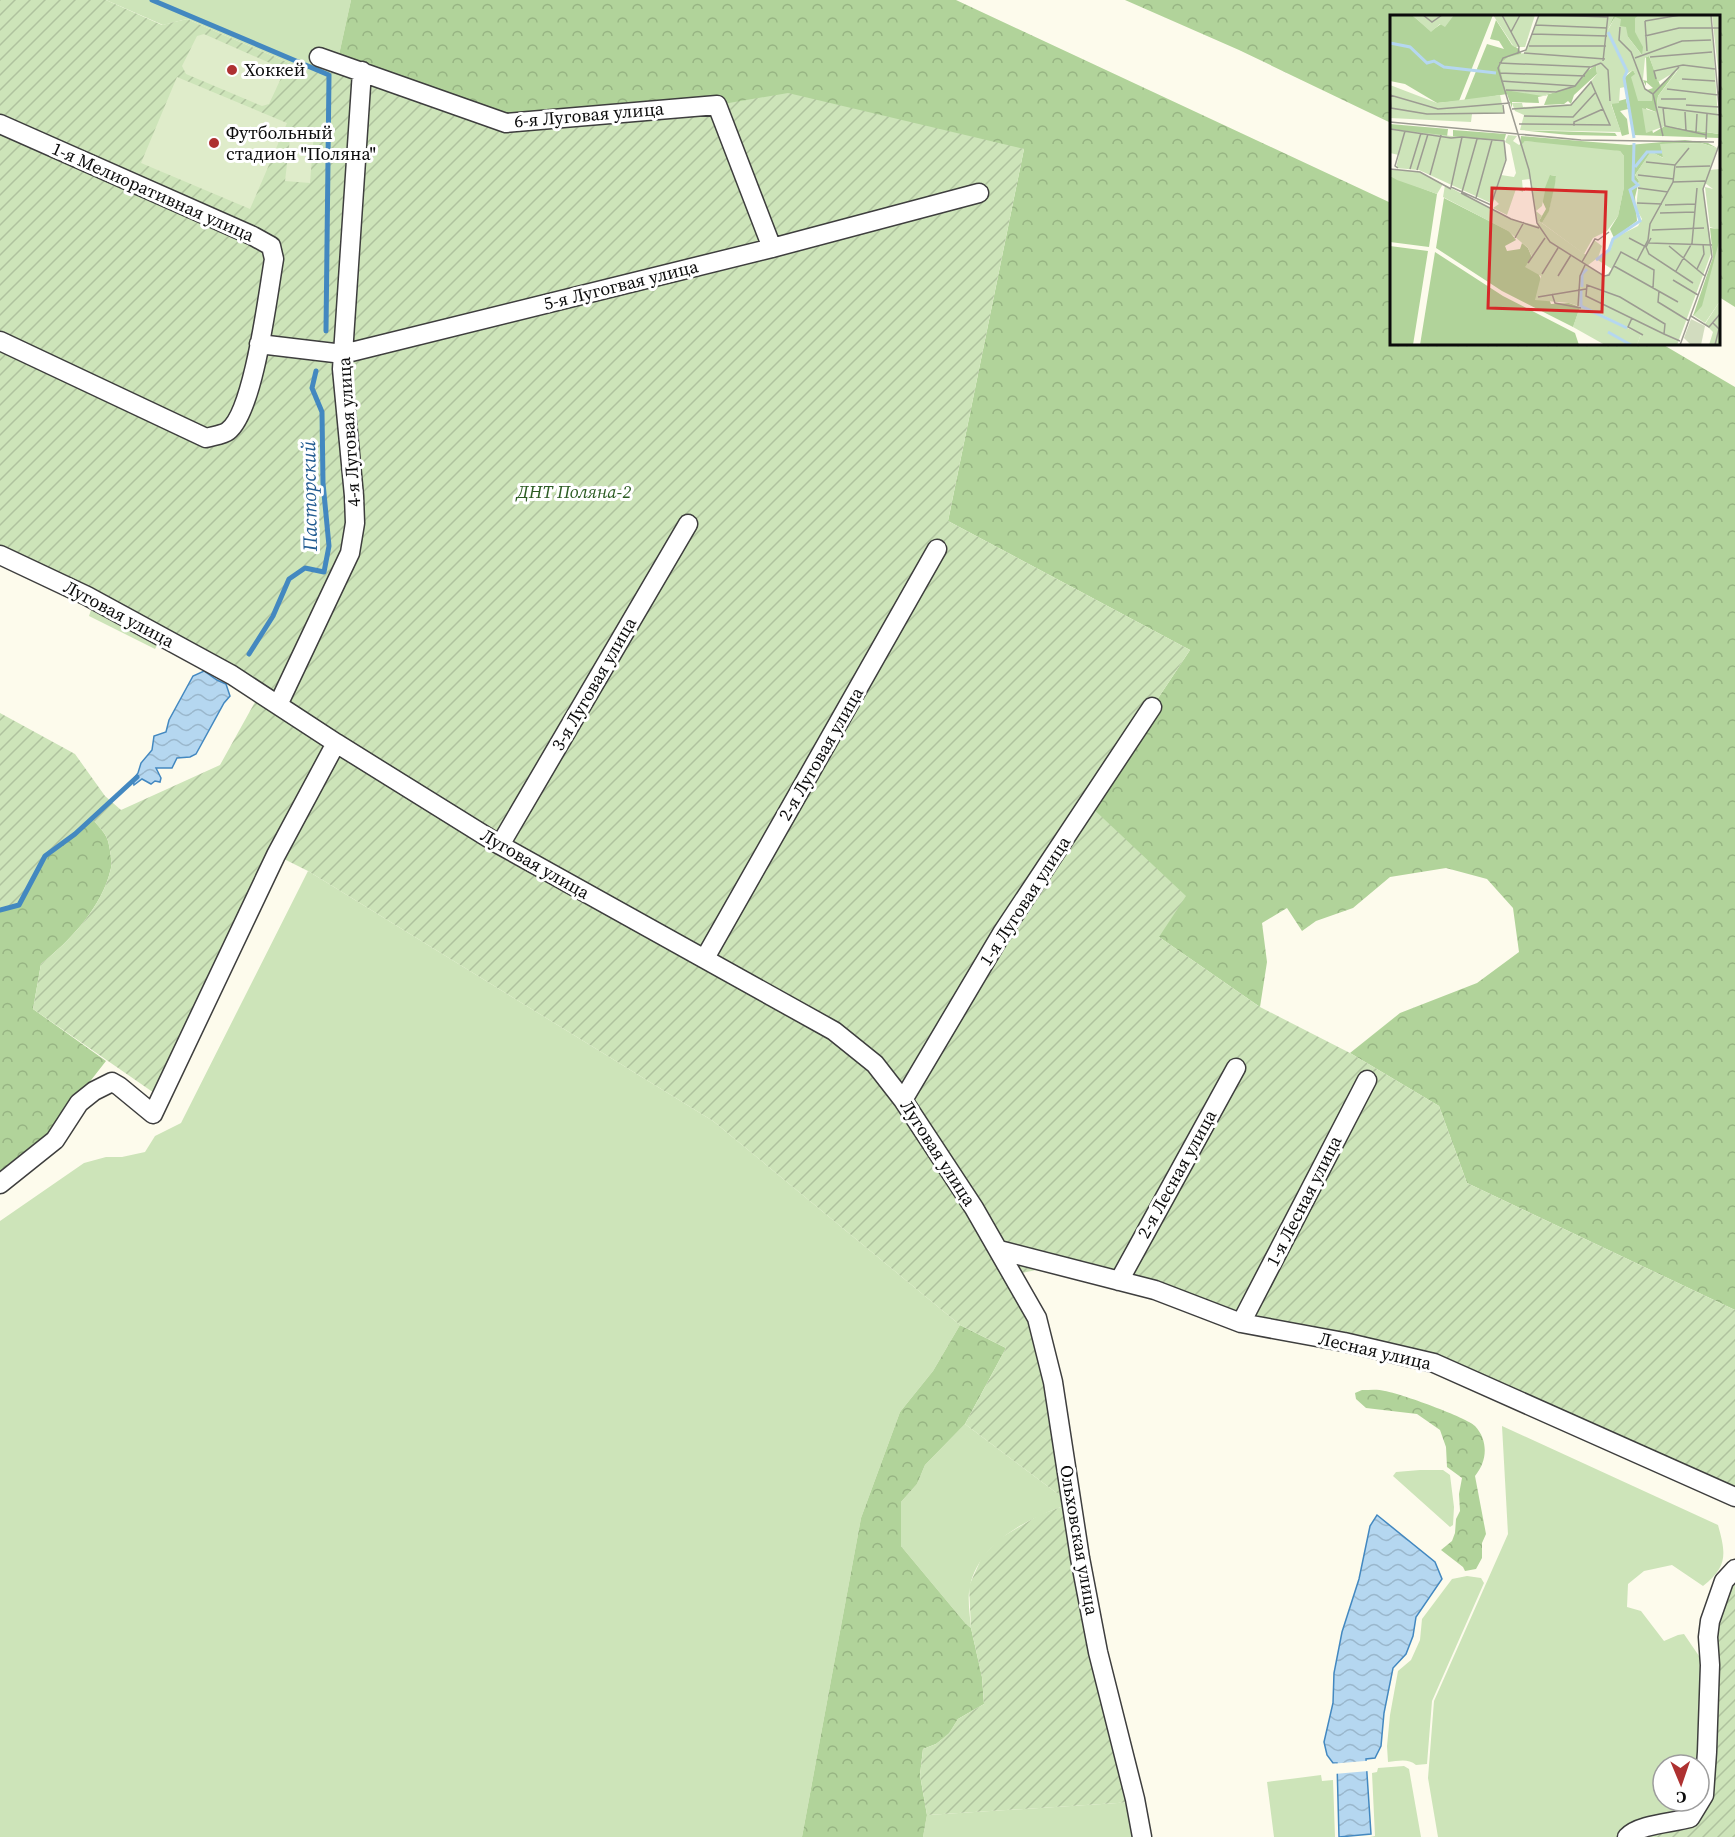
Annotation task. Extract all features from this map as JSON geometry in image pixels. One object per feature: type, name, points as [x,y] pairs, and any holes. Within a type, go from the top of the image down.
[{"type":"street","name":"6-я Луговая улица","points":[[319,57],[506,123],[717,105],[772,248]]},
{"type":"street","name":"4-я Луговая улица","points":[[278,705],[350,553],[354,534],[354,496],[342,369],[362,72]]},
{"type":"street","name":"1-я Мелиоративная улица","points":[[0,124],[253,236],[272,246],[274,259],[259,344],[243,411],[228,432],[206,438],[0,341]]},
{"type":"street","name":"5-я Лугогвая улица","points":[[259,344],[343,354],[772,248],[979,194]]},
{"type":"street","name":"3-я Луговая улица","points":[[500,845],[688,524]]},
{"type":"street","name":"2-я Луговая улица","points":[[705,958],[937,549]]},
{"type":"street","name":"Луговая улица","points":[[0,555],[90,597],[232,675],[336,744],[500,845],[834,1031],[875,1064],[903,1100],[999,1250]]},
{"type":"street","name":"1-я Луговая улица","points":[[903,1100],[1002,933],[1152,707]]},
{"type":"street","points":[[0,1184],[54,1140],[79,1103],[94,1091],[112,1082],[153,1114],[276,855],[336,744]]},
{"type":"street","name":"2-я Лесная улица","points":[[1119,1281],[1236,1068]]},
{"type":"street","name":"1-я Лесная улица","points":[[1241,1323],[1367,1080]]},
{"type":"street","name":"Лесная улица","points":[[999,1250],[1155,1290],[1241,1323],[1344,1342],[1434,1363],[1735,1497]]},
{"type":"street","name":"Ольховская улица","points":[[999,1250],[1037,1318],[1053,1382],[1080,1558],[1098,1652],[1135,1799],[1142,1837]]},
{"type":"street","points":[[1627,1837],[1642,1828],[1690,1818],[1704,1795],[1710,1621],[1724,1581],[1735,1569]]},
{"type":"green space","name":"ДНТ Поляна-2","points":[[0,0],[106,0],[162,25],[187,19],[308,71],[313,55],[506,122],[717,105],[788,93],[1024,149],[948,521],[1190,650],[1088,804],[1186,896],[1159,937],[1260,1007],[1350,1053],[1439,1106],[1467,1183],[1735,1310],[1735,1498],[1488,1386],[1236,1321],[1059,1265],[1013,1275],[1030,1304],[1133,1802],[927,1815],[920,1775],[923,1749],[936,1744],[949,1733],[958,1719],[984,1704],[982,1677],[971,1628],[969,1586],[982,1557],[999,1539],[1039,1515],[1061,1507],[1062,1497],[965,1424],[1006,1348],[960,1325],[713,1121],[308,871],[276,855],[157,1095],[33,1009],[41,964],[74,934],[93,909],[107,882],[111,868],[111,854],[107,838],[92,819],[45,856],[19,905],[0,909],[0,713],[75,754],[105,796],[121,810],[220,765],[260,693],[0,555]]},
{"type":"green space","points":[[106,0],[351,0],[337,64],[308,71],[187,19],[163,25]]},
{"type":"green space","points":[[351,0],[956,0],[1390,203],[1390,345],[1664,345],[1735,387],[1735,1310],[1467,1183],[1439,1106],[1350,1053],[1400,1013],[1477,983],[1519,952],[1513,908],[1487,879],[1446,868],[1390,877],[1353,908],[1316,921],[1302,931],[1287,908],[1262,923],[1267,962],[1260,1007],[1159,937],[1088,804],[1190,650],[948,521],[1024,149],[717,105],[506,123],[337,64]]},
{"type":"green space","points":[[1125,0],[1735,0],[1735,307],[1720,298],[1720,15],[1390,15],[1390,123],[1239,50]]},
{"type":"green space","name":"Хоккей","points":[[204,34],[279,67],[283,74],[269,104],[262,106],[186,74],[182,66],[197,36]]},
{"type":"green space","name":"Футбольный стадион \"Поляна\"","points":[[177,77],[287,123],[250,209],[141,163]]},
{"type":"green space","points":[[291,130],[314,133],[310,183],[285,181]]},
{"type":"green space","points":[[95,598],[162,635],[155,649],[89,616]]},
{"type":"green space","points":[[92,818],[109,844],[111,868],[107,882],[84,922],[41,964],[33,1009],[106,1061],[45,1139],[0,1174],[0,909],[19,904],[45,856]]},
{"type":"green space","points":[[308,871],[713,1121],[960,1325],[933,1371],[900,1412],[861,1518],[802,1837],[0,1837],[0,1221],[84,1163],[106,1157],[122,1157],[145,1152],[155,1136],[181,1123]]},
{"type":"green space","points":[[960,1325],[1006,1348],[965,1424],[925,1465],[917,1484],[901,1502],[901,1546],[971,1628],[982,1677],[984,1704],[958,1719],[949,1734],[936,1744],[923,1749],[920,1775],[927,1815],[923,1837],[802,1837],[861,1518],[900,1412],[933,1371]]},
{"type":"green space","points":[[1362,1390],[1382,1390],[1418,1401],[1470,1422],[1480,1432],[1485,1451],[1482,1464],[1475,1476],[1486,1534],[1482,1543],[1482,1558],[1476,1569],[1465,1571],[1441,1550],[1452,1541],[1455,1533],[1456,1519],[1460,1511],[1459,1494],[1462,1478],[1447,1467],[1446,1447],[1440,1430],[1417,1414],[1366,1408],[1356,1399],[1355,1393]]},
{"type":"green space","points":[[965,1424],[1062,1497],[1061,1507],[1033,1519],[1005,1536],[983,1558],[975,1571],[969,1591],[971,1628],[901,1546],[901,1502],[917,1484],[925,1465]]},
{"type":"green space","points":[[1502,1426],[1718,1525],[1723,1544],[1723,1559],[1717,1572],[1703,1586],[1672,1565],[1644,1571],[1628,1584],[1627,1607],[1641,1611],[1664,1641],[1684,1634],[1699,1656],[1706,1656],[1710,1665],[1706,1753],[1651,1753],[1651,1813],[1693,1813],[1690,1818],[1639,1829],[1627,1837],[1438,1837],[1428,1778],[1434,1701],[1508,1534]]},
{"type":"green space","points":[[1443,1470],[1450,1475],[1454,1507],[1453,1525],[1450,1527],[1393,1476],[1396,1472]]},
{"type":"green space","points":[[1735,1570],[1735,1837],[1627,1837],[1674,1823],[1685,1813],[1711,1813],[1711,1753],[1705,1753],[1706,1656]]},
{"type":"green space","points":[[1467,1576],[1481,1578],[1484,1583],[1432,1701],[1427,1764],[1416,1765],[1403,1760],[1388,1762],[1390,1715],[1398,1671],[1411,1660],[1420,1640],[1422,1619],[1452,1579]]},
{"type":"green space","points":[[1404,1766],[1409,1769],[1421,1837],[1370,1837],[1375,1836],[1372,1773],[1377,1772],[1378,1768]]},
{"type":"green space","points":[[1321,1775],[1322,1781],[1333,1780],[1335,1837],[1274,1837],[1267,1782]]},
{"type":"green space","points":[[1133,1802],[1142,1837],[923,1837],[927,1815]]},
{"type":"water","points":[[204,671],[226,684],[230,696],[196,754],[177,758],[172,768],[156,768],[161,778],[160,782],[155,781],[151,784],[142,779],[134,785],[133,780],[141,763],[152,750],[154,736],[166,732],[169,720],[193,676]]},
{"type":"water","points":[[1377,1515],[1435,1562],[1442,1579],[1416,1617],[1413,1636],[1406,1654],[1393,1668],[1384,1713],[1381,1746],[1375,1758],[1366,1759],[1371,1834],[1339,1837],[1337,1763],[1333,1763],[1327,1755],[1324,1742],[1333,1703],[1334,1673],[1342,1632],[1359,1579],[1370,1526]]},
{"type":"pier","points":[[1376,1760],[1369,1762],[1369,1771],[1334,1774],[1334,1766],[1330,1764]]},
{"type":"waterway","name":"Пасторский","points":[[152,0],[329,75],[326,331]]},
{"type":"waterway","name":"Пасторский","points":[[249,654],[273,616],[289,579],[305,568],[324,572],[329,546],[323,483],[322,412],[312,388],[316,371]]},
{"type":"waterway","name":"Пасторский","points":[[0,910],[19,905],[45,856],[75,834],[137,777]]},
{"type":"place","name":"Хоккей","points":[[232,70]]},
{"type":"place","name":"Футбольный стадион \"Поляна\"","points":[[214,143]]}]
